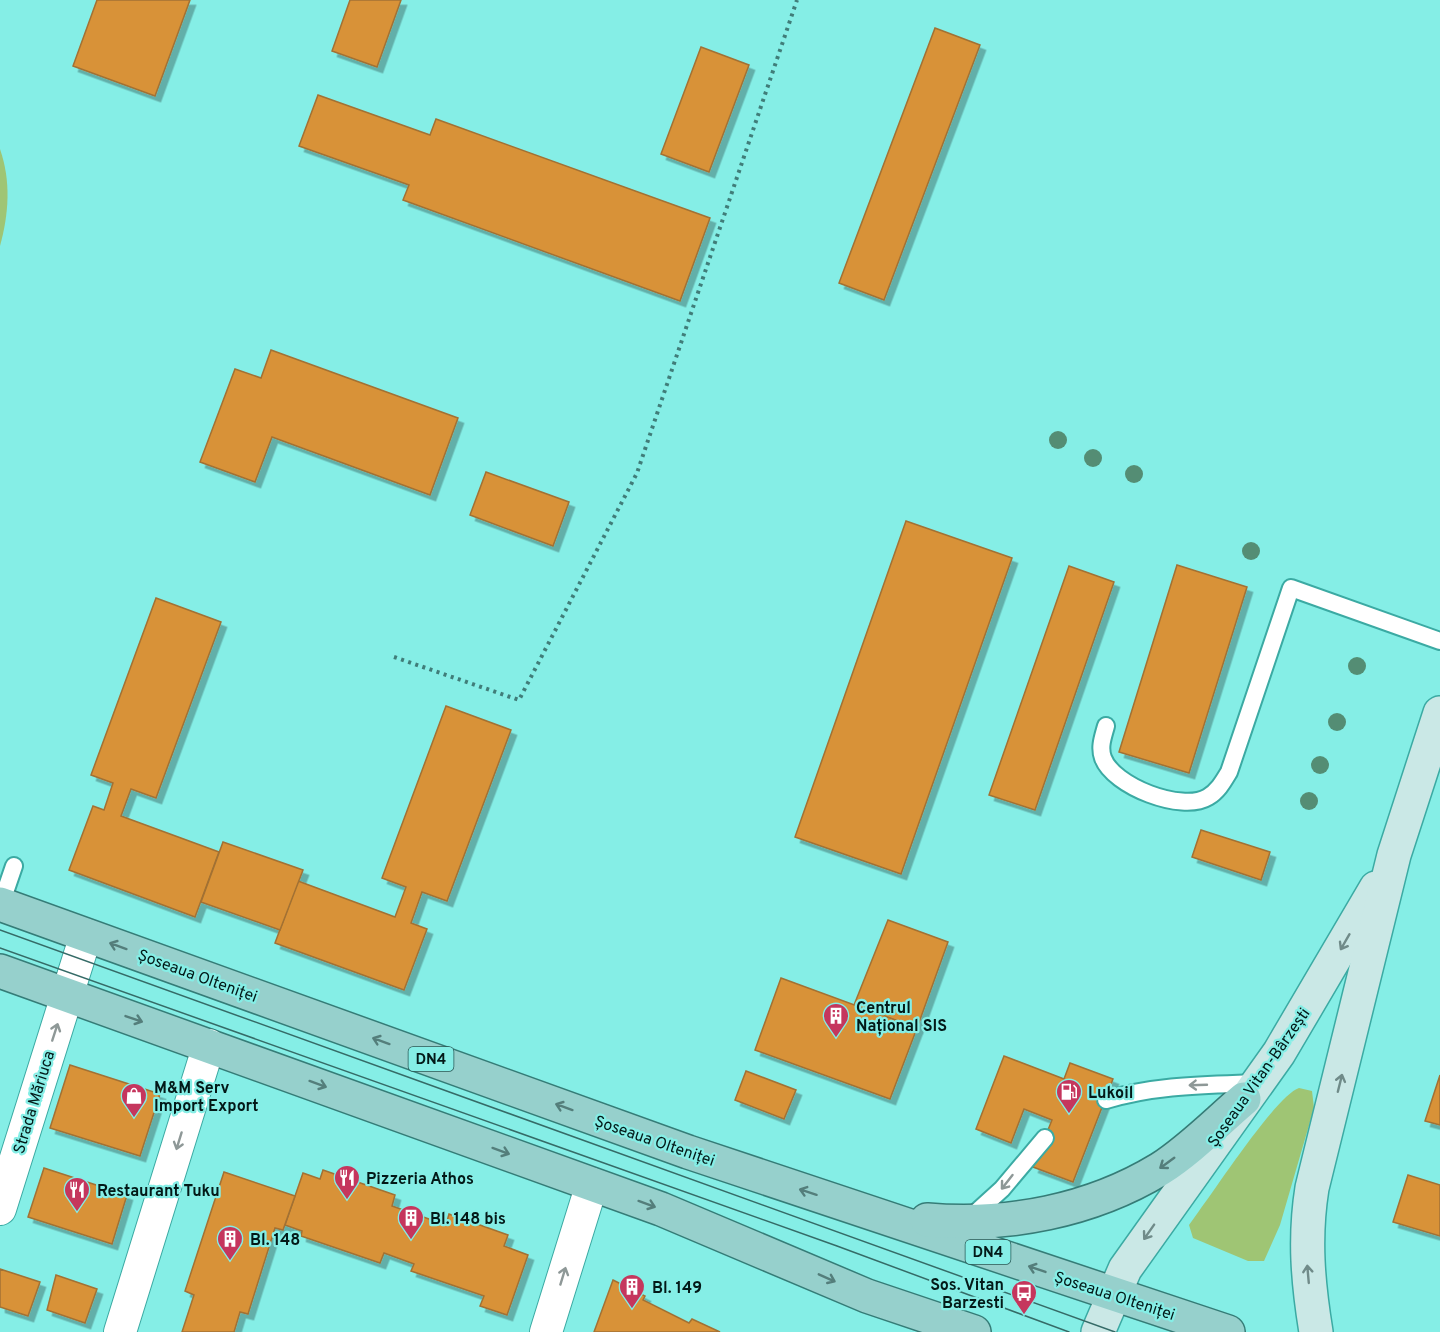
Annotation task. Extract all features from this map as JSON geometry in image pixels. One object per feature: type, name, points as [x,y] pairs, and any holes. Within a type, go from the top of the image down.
[{"type":"main road","name":"Șoseaua Vitan-Bârzești","points":[[1316,1332],[1306,1254],[1311,1197],[1394,855],[1440,713]]},
{"type":"main road","name":"Șoseaua Vitan-Bârzești","points":[[1098,1332],[1112,1294],[1143,1240],[1279,1053],[1394,855]]},
{"type":"main road","name":"Șoseaua Olteniței","points":[[0,905],[645,1136],[1228,1332]]},
{"type":"main road","points":[[0,971],[592,1184],[713,1230],[867,1296],[974,1332]]},
{"type":"main road","points":[[864,1210],[928,1220],[965,1222],[1025,1217],[1058,1211],[1127,1188],[1162,1168],[1250,1091]]},
{"type":"main road","points":[[867,1296],[909,1332]]},
{"type":"street","points":[[67,995],[86,935]]},
{"type":"street","name":"Strada Măriuca","points":[[0,1209],[67,995]]},
{"type":"street","points":[[120,1332],[209,1045]]},
{"type":"street","points":[[546,1332],[592,1184]]},
{"type":"lane","points":[[1106,726],[1100,748],[1111,772],[1123,783],[1171,800],[1192,802],[1208,798],[1219,789],[1229,772],[1291,588],[1440,641]]},
{"type":"lane","points":[[0,905],[14,866]]},
{"type":"lane","points":[[1106,1100],[1134,1091],[1175,1086],[1250,1091]]},
{"type":"lane","points":[[965,1222],[1002,1189],[1045,1138]]},
{"type":"path","points":[[394,657],[519,700],[637,473],[797,0]]},
{"type":"green space","points":[[0,149],[6,173],[8,197],[0,246]]},
{"type":"green space","points":[[1299,1088],[1312,1091],[1314,1108],[1280,1225],[1264,1261],[1248,1261],[1193,1238],[1189,1225],[1262,1124],[1289,1094]]},
{"type":"building","points":[[97,0],[190,0],[155,96],[73,66]]},
{"type":"building","points":[[350,0],[401,0],[377,67],[332,51]]},
{"type":"building","points":[[935,28],[980,45],[884,300],[839,283]]},
{"type":"building","points":[[701,47],[749,65],[709,172],[661,154]]},
{"type":"building","points":[[318,95],[430,135],[436,119],[710,218],[680,301],[403,200],[409,185],[299,146]]},
{"type":"building","points":[[271,350],[458,418],[430,495],[272,437],[255,482],[200,462],[235,369],[261,378]]},
{"type":"building","points":[[486,472],[569,502],[553,546],[470,515]]},
{"type":"building","points":[[906,521],[1012,558],[901,874],[795,837]]},
{"type":"building","points":[[1177,565],[1247,587],[1189,773],[1119,752]]},
{"type":"building","points":[[1069,566],[1114,582],[1035,810],[989,795]]},
{"type":"building","points":[[156,598],[221,622],[156,798],[131,789],[121,816],[219,852],[195,917],[69,870],[93,806],[104,810],[113,783],[91,775]]},
{"type":"building","points":[[446,706],[511,730],[447,901],[422,892],[411,923],[427,929],[404,990],[275,943],[298,881],[395,917],[406,887],[382,878]]},
{"type":"building","points":[[1201,830],[1270,852],[1261,880],[1192,857]]},
{"type":"building","points":[[223,842],[303,870],[280,930],[201,902]]},
{"type":"building","points":[[888,920],[948,942],[917,1028],[854,1005]]},
{"type":"building","name":"Centrul Național SIS","points":[[781,978],[917,1028],[890,1099],[755,1050]]},
{"type":"building","name":"Lukoil","points":[[1004,1056],[1064,1079],[1070,1063],[1113,1079],[1073,1182],[1033,1167],[1052,1120],[1024,1109],[1011,1143],[976,1129]]},
{"type":"building","points":[[70,1065],[160,1094],[140,1156],[50,1128]]},
{"type":"building","points":[[746,1071],[796,1090],[784,1119],[735,1100]]},
{"type":"building","points":[[1440,1075],[1440,1125],[1425,1121]]},
{"type":"building","points":[[44,1168],[127,1195],[112,1244],[28,1217]]},
{"type":"building","name":"Bl. 148 bis","points":[[323,1170],[395,1195],[392,1206],[446,1225],[449,1214],[508,1235],[504,1246],[528,1255],[507,1315],[480,1306],[484,1296],[411,1271],[414,1264],[384,1253],[380,1263],[301,1236],[302,1231],[285,1225],[303,1173],[320,1179]]},
{"type":"building","name":"Bl. 148","points":[[224,1172],[295,1196],[283,1230],[275,1228],[248,1314],[240,1312],[234,1332],[182,1332],[194,1295],[185,1291]]},
{"type":"building","points":[[1408,1175],[1440,1185],[1440,1236],[1393,1222]]},
{"type":"building","points":[[0,1269],[40,1282],[28,1316],[0,1307]]},
{"type":"building","points":[[56,1275],[97,1289],[85,1323],[47,1310]]},
{"type":"building","name":"Bl. 149","points":[[613,1280],[645,1296],[643,1300],[689,1323],[692,1319],[720,1332],[594,1332]]},
{"type":"tram line","points":[[0,930],[1115,1332]]},
{"type":"tram line","points":[[0,948],[837,1246],[1069,1332]]},
{"type":"place","name":"Centrul Național SIS","points":[[836,1039]]},
{"type":"place","name":"Lukoil","points":[[1069,1115]]},
{"type":"place","name":"M&M Serv Import Export","points":[[134,1119]]},
{"type":"place","name":"Pizzeria Athos","points":[[347,1201]]},
{"type":"place","name":"Restaurant Tuku","points":[[77,1213]]},
{"type":"place","name":"Bl. 148 bis","points":[[411,1241]]},
{"type":"place","name":"Bl. 148","points":[[230,1262]]},
{"type":"place","name":"Bl. 149","points":[[632,1310]]},
{"type":"place","name":"Sos. Vitan Barzesti","points":[[1024,1316]]}]
